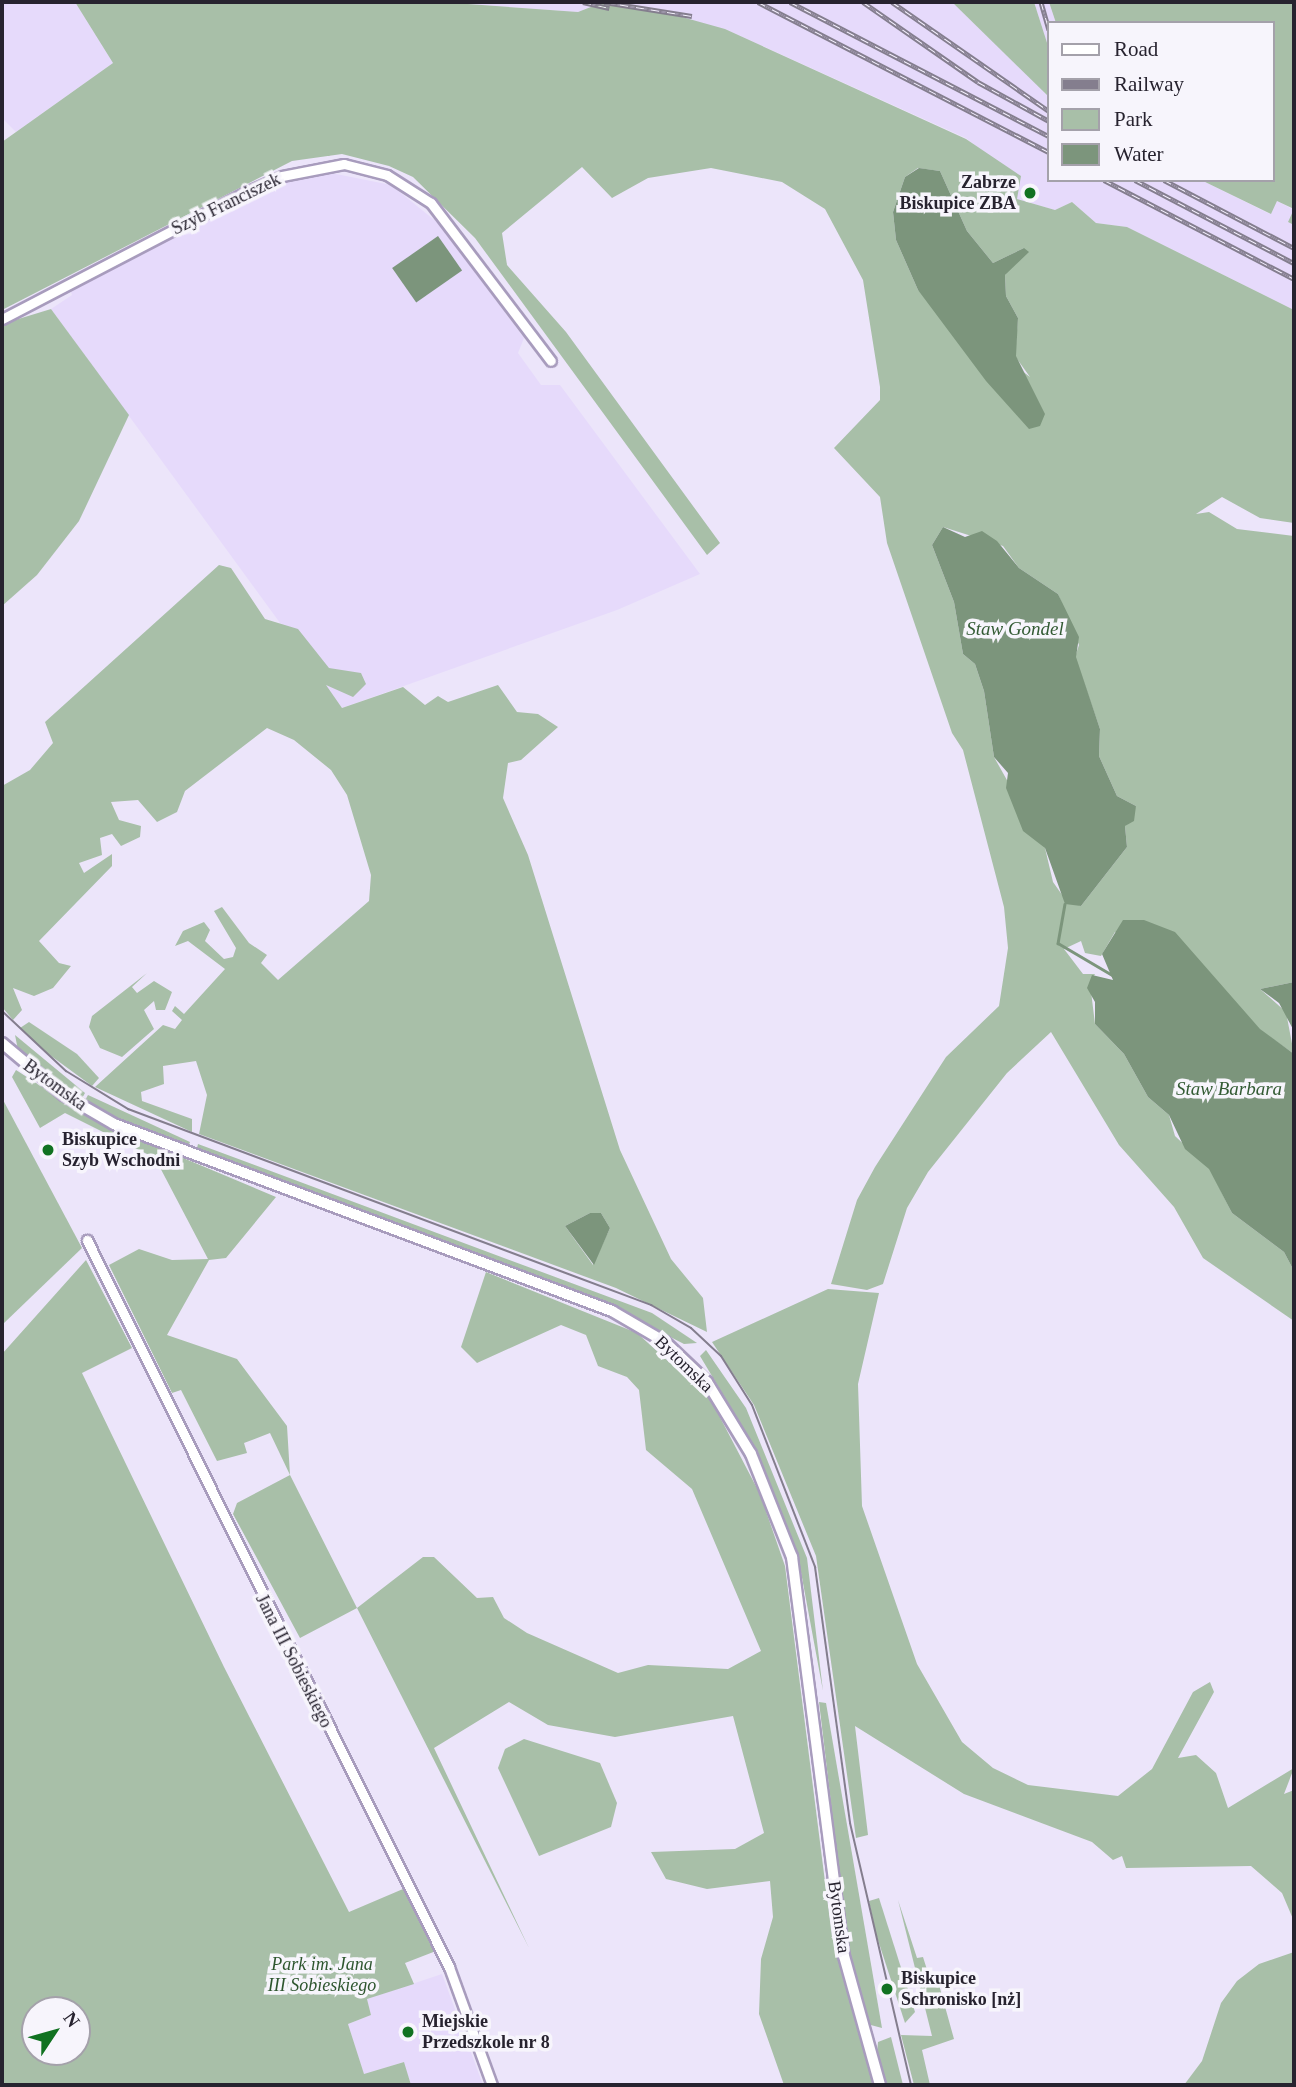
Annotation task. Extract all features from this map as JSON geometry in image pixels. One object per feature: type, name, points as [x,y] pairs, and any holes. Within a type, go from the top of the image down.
[{"type":"street","name":"Szyb Franciszek","points":[[2,319],[246,192],[282,176],[344,164],[387,175],[431,203],[551,361]]},
{"type":"street","name":"Bytomska","points":[[2,1042],[55,1089],[114,1124],[612,1311],[665,1342],[707,1382],[745,1442],[792,1557],[844,1955],[880,2085]]},
{"type":"street","name":"Jana III Sobieskiego","points":[[87,1240],[449,1967],[492,2085]]},
{"type":"shaded area","points":[[2,2],[75,2],[113,63],[16,132],[2,118]]},
{"type":"shaded area","points":[[440,2],[952,2],[1048,96],[1048,182],[1205,182],[1270,214],[1277,201],[1294,210],[1288,222],[1294,225],[1294,310],[1127,227],[1096,223],[1072,202],[1055,210],[1016,199],[988,156],[966,138],[725,29],[601,3],[578,12]]},
{"type":"shaded area","points":[[1034,2],[1049,2],[1055,21],[1048,21],[1048,46]]},
{"type":"shaded area","points":[[321,171],[391,185],[438,223],[524,338],[518,353],[541,385],[560,385],[700,574],[617,610],[342,708],[51,309],[72,295],[70,289],[172,236],[191,234],[191,225],[283,181]]},
{"type":"shaded area","name":"Miejskie Przedszkole nr 8","points":[[442,1974],[483,2085],[411,2085],[403,2062],[364,2075],[348,2024],[371,2015],[367,1999]]},
{"type":"green space","points":[[75,2],[440,2],[578,12],[601,3],[682,17],[725,29],[966,139],[1021,176],[1017,199],[1055,210],[1072,202],[1096,223],[1127,227],[1294,310],[1294,523],[1260,518],[1222,497],[1196,514],[1209,512],[1237,529],[1294,536],[1294,982],[1260,989],[1286,1012],[1294,1054],[1260,1030],[1199,961],[1115,932],[1101,956],[1085,953],[1081,941],[1064,949],[1083,974],[1095,974],[1090,983],[1095,1024],[1124,1054],[1148,1097],[1169,1115],[1175,1136],[1210,1169],[1232,1213],[1284,1252],[1294,1271],[1294,1321],[1203,1258],[1174,1207],[1119,1145],[1051,1032],[1007,1073],[928,1172],[907,1208],[883,1284],[867,1290],[831,1284],[857,1200],[875,1167],[946,1057],[999,1006],[1008,948],[1004,907],[963,750],[952,733],[887,543],[880,497],[834,448],[880,400],[880,387],[863,280],[825,209],[782,182],[711,168],[648,178],[612,198],[582,167],[502,233],[507,265],[566,332],[720,543],[707,555],[475,238],[413,177],[389,166],[342,154],[292,161],[2,310],[2,142],[113,63]],"holes":[[[918,168],[940,171],[967,231],[993,263],[1024,248],[1005,275],[1006,296],[1018,318],[1015,356],[1030,377],[918,290],[896,240],[893,212],[905,177]],[[943,527],[1003,546],[1019,568],[1058,594],[1079,645],[1075,657],[1100,729],[1099,756],[1117,796],[1136,806],[1125,826],[1127,847],[1081,906],[1065,899],[1053,882],[1045,848],[994,757],[984,691],[975,664],[963,654],[954,602],[932,545]]]},
{"type":"green space","points":[[952,2],[1034,2],[1048,46],[1048,96]]},
{"type":"green space","points":[[1049,2],[1294,2],[1294,209],[1277,201],[1271,214],[1205,182],[1275,182],[1275,21],[1055,21]]},
{"type":"green space","points":[[1294,209],[1294,225],[1288,222]]},
{"type":"green space","points":[[51,309],[129,415],[79,521],[37,575],[2,606],[2,324]]},
{"type":"green space","points":[[219,565],[231,568],[265,619],[298,629],[329,668],[361,673],[366,684],[353,697],[326,685],[342,708],[403,687],[425,705],[438,696],[448,702],[498,685],[517,712],[538,714],[558,727],[521,760],[508,763],[503,798],[528,855],[620,1150],[671,1259],[703,1298],[707,1332],[616,1288],[199,1134],[207,1095],[196,1061],[163,1066],[164,1084],[141,1092],[142,1101],[192,1119],[192,1132],[95,1087],[163,1025],[175,1029],[182,1020],[172,1011],[175,1006],[184,1014],[225,969],[188,941],[175,946],[183,931],[204,922],[210,930],[205,941],[224,959],[233,957],[236,948],[214,911],[222,907],[249,943],[267,955],[261,963],[278,980],[369,901],[371,875],[347,795],[331,770],[294,740],[267,728],[185,791],[177,812],[157,822],[138,800],[111,802],[119,820],[141,826],[140,837],[121,846],[112,834],[100,838],[102,855],[79,863],[84,873],[112,854],[112,866],[39,941],[59,963],[71,966],[53,988],[34,996],[13,988],[22,1010],[13,1020],[2,1007],[2,786],[30,770],[53,743],[45,722]],"holes":[[[590,1213],[601,1213],[610,1228],[593,1265],[565,1226]]]},
{"type":"green space","points":[[147,973],[132,987],[137,993],[154,981],[172,992],[165,1010],[156,1010],[154,1001],[144,1010],[154,1029],[122,1057],[100,1048],[89,1027],[92,1016]]},
{"type":"green space","points":[[29,1022],[77,1054],[99,1078],[92,1086],[43,1050],[20,1028]]},
{"type":"green space","points":[[15,1035],[85,1093],[81,1100],[18,1050]]},
{"type":"green space","points":[[16,1070],[95,1121],[276,1197],[226,1258],[209,1260],[167,1335],[237,1359],[287,1426],[290,1475],[270,1433],[244,1443],[247,1453],[217,1461],[181,1390],[172,1393],[109,1265],[139,1249],[172,1260],[208,1259],[155,1158],[65,1113],[40,1128],[12,1077]]},
{"type":"green space","points":[[88,1095],[190,1142],[188,1147],[116,1120],[84,1102]]},
{"type":"green space","points":[[2,1098],[82,1248],[2,1325]]},
{"type":"green space","points":[[198,1144],[652,1313],[697,1343],[684,1344],[600,1301],[196,1152]]},
{"type":"green space","name":"Park im. Jana III Sobieskiego","points":[[86,1260],[132,1348],[82,1373],[224,1667],[349,1912],[403,1889],[436,1951],[405,1963],[414,1984],[367,1999],[371,2015],[348,2024],[364,2074],[404,2062],[411,2085],[2,2085],[2,1354]]},
{"type":"green space","points":[[486,1272],[637,1333],[711,1400],[760,1494],[785,1566],[832,1937],[874,2085],[784,2085],[759,2014],[761,1959],[773,1917],[770,1881],[707,1889],[666,1879],[651,1852],[735,1849],[764,1833],[733,1716],[615,1737],[548,1725],[509,1702],[434,1748],[529,1948],[357,1608],[423,1557],[434,1557],[477,1598],[493,1597],[504,1618],[527,1633],[618,1673],[648,1665],[728,1669],[761,1651],[692,1489],[646,1450],[639,1390],[627,1377],[598,1366],[586,1335],[561,1325],[477,1363],[461,1347]]},
{"type":"green space","points":[[828,1289],[879,1293],[858,1384],[862,1506],[917,1664],[962,1742],[993,1768],[1028,1785],[1118,1796],[1152,1769],[1193,1692],[1210,1682],[1214,1692],[1178,1758],[1196,1755],[1216,1773],[1228,1808],[1294,1768],[1284,1794],[1294,1790],[1294,1952],[1293,1919],[1282,1893],[1251,1866],[1126,1868],[1122,1856],[1113,1860],[1092,1842],[964,1794],[855,1726],[868,1835],[856,1838],[816,1556],[754,1405],[712,1342]]},
{"type":"green space","points":[[706,1350],[746,1408],[807,1558],[823,1691],[798,1556],[752,1443],[700,1356]]},
{"type":"green space","points":[[290,1475],[357,1608],[300,1638],[233,1514],[237,1503]]},
{"type":"green space","points":[[819,1702],[826,1703],[882,2028],[867,2024],[848,1946]]},
{"type":"green space","points":[[524,1739],[600,1763],[617,1803],[611,1827],[539,1856],[498,1768],[505,1749]]},
{"type":"green space","points":[[879,1898],[915,2012],[905,2023],[876,1934],[869,1901]]},
{"type":"green space","points":[[898,1900],[917,1958],[923,1957],[929,1976],[936,1974],[954,2039],[922,2050],[930,2085],[914,2085],[901,2035],[932,2036]]},
{"type":"green space","points":[[1294,1952],[1294,2085],[1184,2085],[1202,2061],[1221,2003],[1237,1981],[1259,1964]]},
{"type":"green space","points":[[891,2037],[903,2085],[886,2085],[877,2053],[878,2042]]},
{"type":"water","points":[[919,168],[940,171],[967,231],[993,263],[1024,248],[1029,252],[1005,275],[1006,296],[1018,318],[1016,356],[1045,414],[1040,426],[1029,429],[986,381],[918,290],[896,240],[893,212],[905,177]]},
{"type":"water","points":[[438,236],[462,270],[416,303],[392,268]]},
{"type":"water","name":"Staw Gondel","points":[[943,527],[965,537],[982,531],[997,541],[1019,568],[1058,594],[1079,637],[1076,657],[1100,729],[1099,756],[1117,796],[1136,806],[1134,821],[1125,826],[1127,847],[1081,906],[1065,904],[1045,848],[1023,831],[1006,788],[1008,773],[994,757],[984,691],[975,664],[963,654],[954,602],[932,545]]},
{"type":"water","name":"Staw Barbara","points":[[1123,920],[1144,920],[1175,932],[1260,1029],[1294,1054],[1294,1271],[1284,1252],[1232,1213],[1209,1169],[1185,1149],[1169,1115],[1148,1097],[1124,1054],[1095,1024],[1095,1002],[1087,988],[1092,975],[1113,980],[1102,954]]},
{"type":"water","name":"Staw Barbara","points":[[1294,982],[1294,1031],[1279,1003],[1260,989]]},
{"type":"water","points":[[590,1213],[601,1213],[610,1228],[594,1265],[565,1226]]},
{"type":"waterway","points":[[1065,904],[1058,943],[1114,976]]},
{"type":"tram line","points":[[2,1011],[66,1071],[128,1109],[651,1305],[691,1328],[721,1356],[752,1405],[815,1567],[850,1823],[911,2085]]},
{"type":"railway","points":[[583,2],[609,8]]},
{"type":"railway","points":[[604,2],[692,16]]},
{"type":"railway","points":[[758,2],[1048,151]]},
{"type":"railway","points":[[790,2],[1048,135]]},
{"type":"railway","points":[[863,2],[978,82],[1048,120]]},
{"type":"railway","points":[[892,2],[1048,110]]},
{"type":"railway","points":[[1041,2],[1048,26]]},
{"type":"railway","points":[[1108,182],[1294,279]]},
{"type":"railway","points":[[1139,182],[1294,263]]},
{"type":"railway","points":[[1168,182],[1294,248]]},
{"type":"place","name":"Zabrze Biskupice ZBA","points":[[1030,193]]},
{"type":"place","name":"Biskupice Szyb Wschodni","points":[[48,1150]]},
{"type":"place","name":"Biskupice Schronisko [nż]","points":[[887,1989]]},
{"type":"place","name":"Miejskie Przedszkole nr 8","points":[[408,2032]]}]
